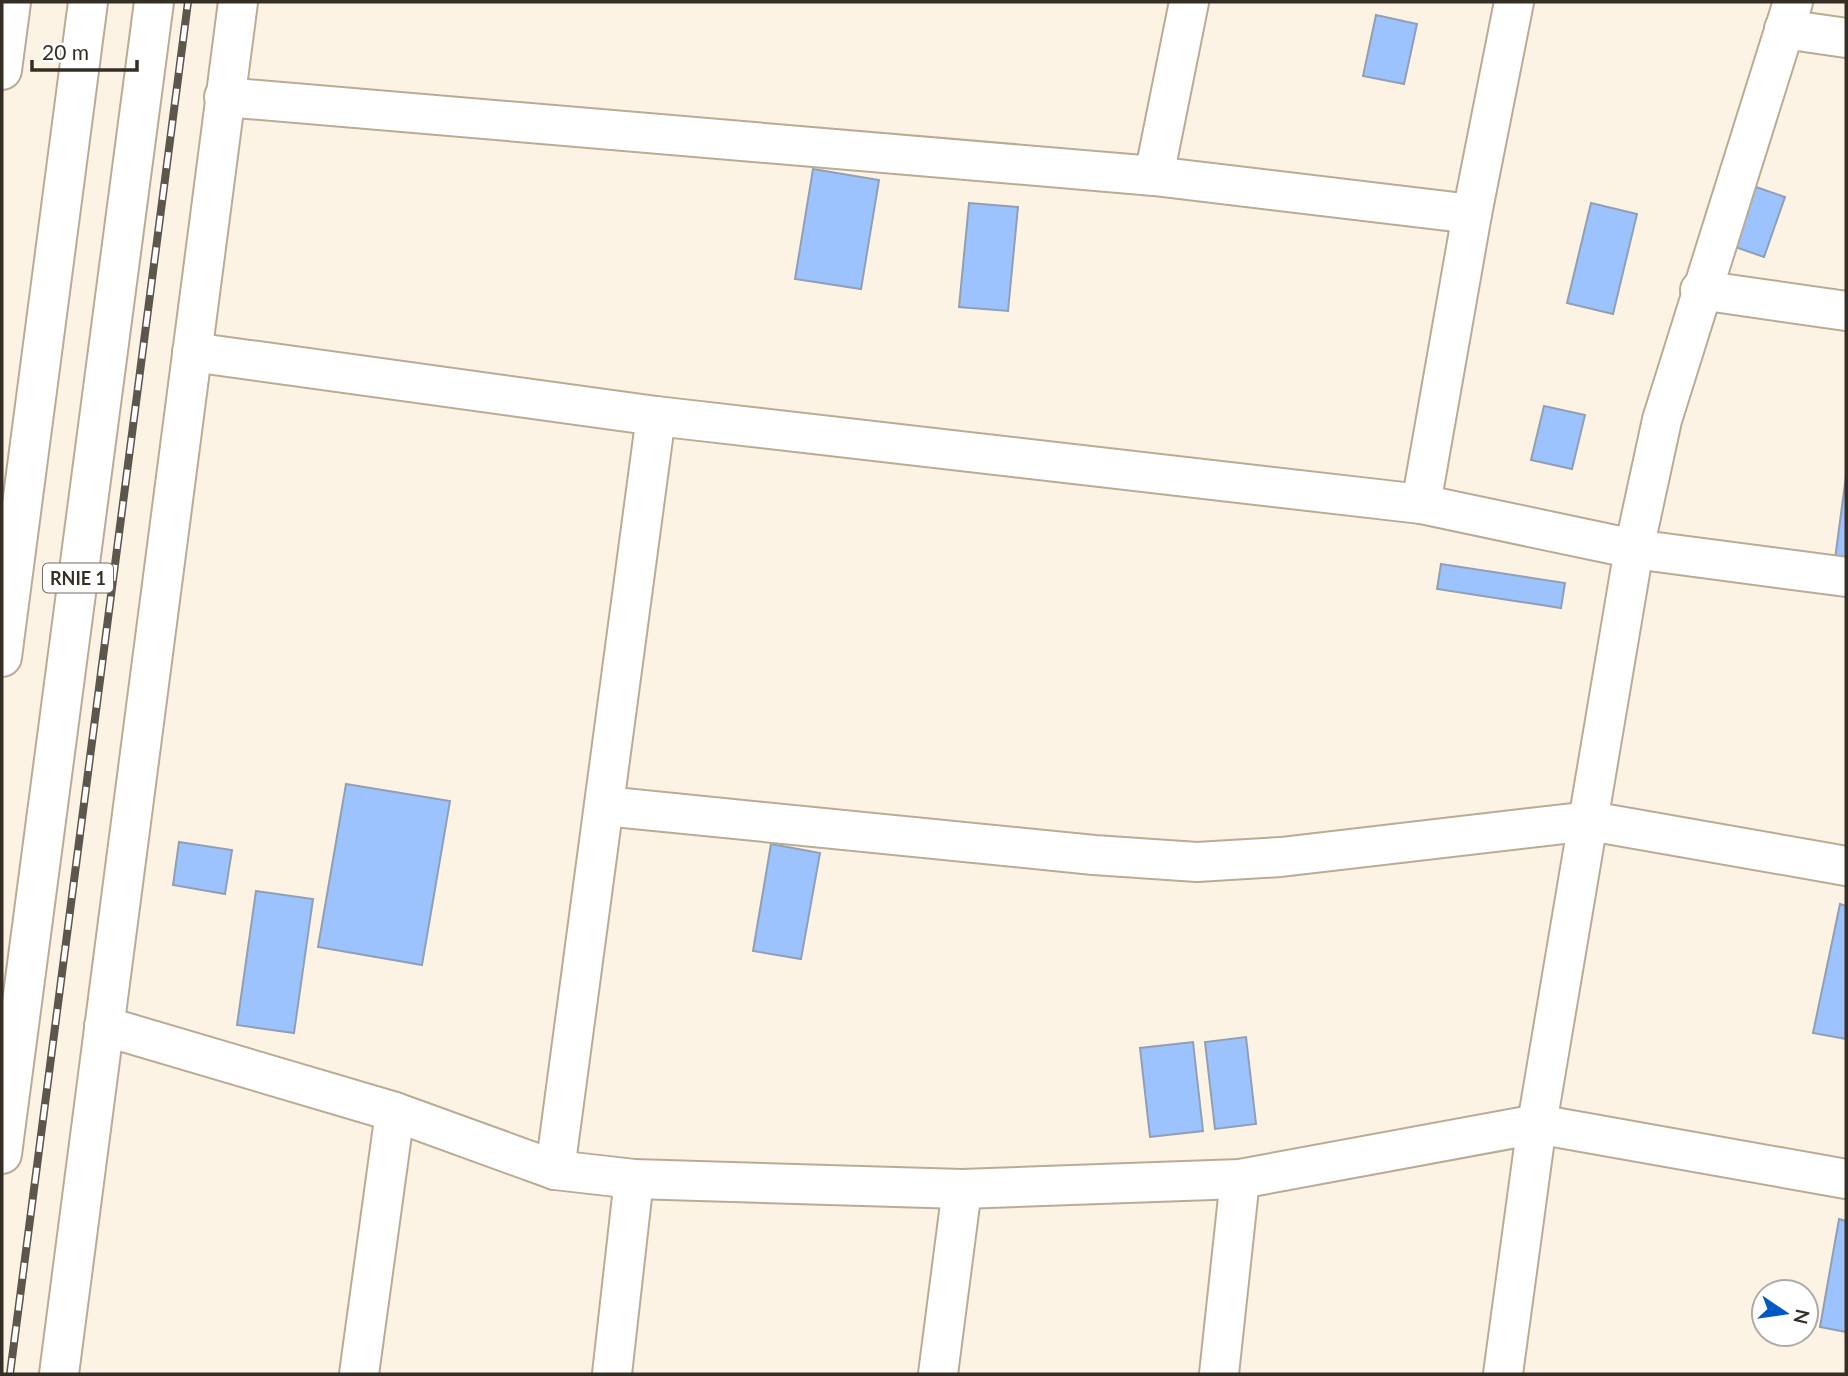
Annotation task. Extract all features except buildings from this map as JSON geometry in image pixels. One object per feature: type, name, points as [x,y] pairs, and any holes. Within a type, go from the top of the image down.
[{"type":"main road","points":[[2,70],[11,2]]},
{"type":"main road","name":"RNIE 1","points":[[2,657],[88,2]]},
{"type":"main road","name":"RNIE 1","points":[[2,1154],[154,2]]},
{"type":"main road","points":[[59,1374],[238,2]]},
{"type":"main road","points":[[1154,176],[1189,2]]},
{"type":"main road","points":[[1421,504],[1472,215],[1514,2]]},
{"type":"main road","points":[[1503,1374],[1538,1124],[1634,549],[1662,420],[1700,290],[1789,15],[1846,38]]},
{"type":"main road","points":[[224,97],[1154,176],[1472,215]]},
{"type":"main road","points":[[1700,290],[1846,311]]},
{"type":"main road","points":[[192,352],[656,416],[1421,504],[1634,549],[1846,576]]},
{"type":"main road","points":[[555,1170],[656,416]]},
{"type":"main road","points":[[604,806],[1094,855],[1197,862],[1281,858],[1590,821],[1846,866]]},
{"type":"main road","points":[[104,1026],[395,1112],[555,1170],[635,1179],[962,1189],[1240,1179],[1538,1124],[1846,1179]]},
{"type":"main road","points":[[359,1374],[395,1112]]},
{"type":"main road","points":[[612,1374],[635,1179]]},
{"type":"main road","points":[[1219,1374],[1240,1179]]},
{"type":"main road","points":[[939,1374],[962,1189]]},
{"type":"railway","points":[[10,1374],[188,2]]}]
